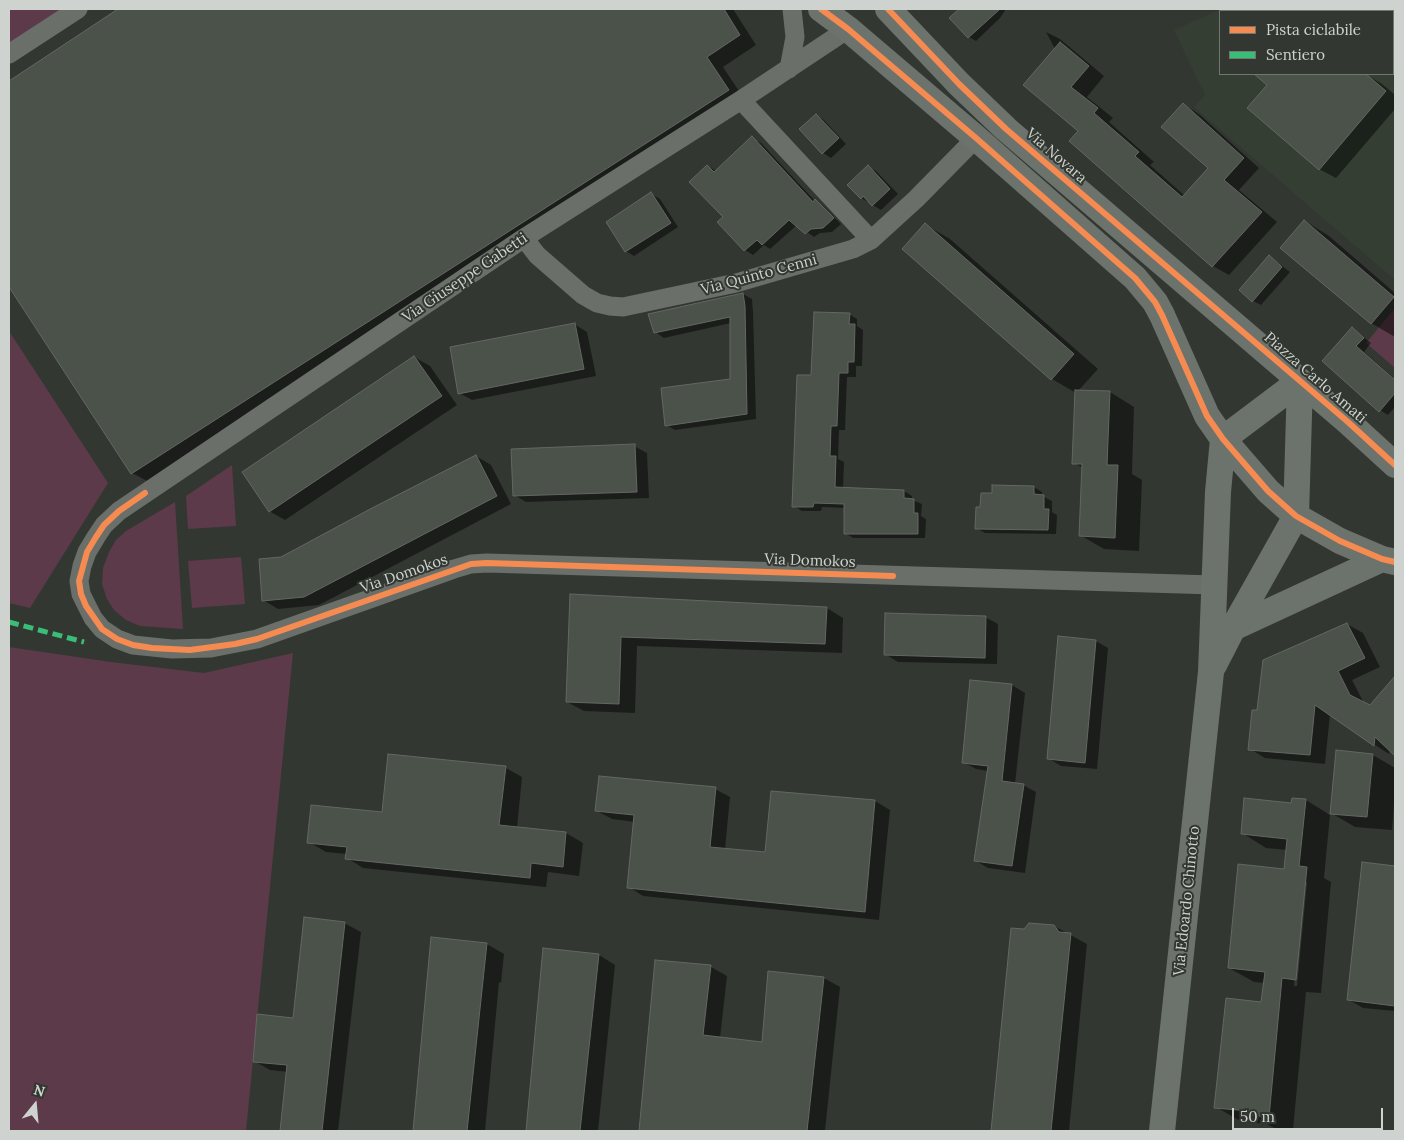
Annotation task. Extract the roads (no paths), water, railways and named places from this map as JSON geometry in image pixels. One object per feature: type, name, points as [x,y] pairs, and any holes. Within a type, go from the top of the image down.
[{"type":"street","points":[[9,54],[78,9]]},
{"type":"street","points":[[788,69],[795,37],[792,9]]},
{"type":"street","points":[[821,9],[848,29],[1124,266],[1159,308],[1207,416],[1223,439],[1268,491],[1296,516],[1340,541],[1389,561]]},
{"type":"street","name":"Via Novara","points":[[888,9],[986,111],[1218,311]]},
{"type":"street","name":"Via Giuseppe Gabetti","points":[[145,493],[524,238],[741,100],[848,29]]},
{"type":"street","points":[[741,100],[871,240]]},
{"type":"street","name":"Via Quinto Cenni","points":[[524,238],[537,255],[583,295],[597,303],[610,306],[623,306],[736,283],[853,248],[871,240],[916,200],[976,138]]},
{"type":"street","name":"Piazza Carlo Amati","points":[[1218,311],[1348,422],[1395,465]]},
{"type":"street","name":"Piazza Carlo Amati","points":[[1223,439],[1300,381]]},
{"type":"street","name":"Piazza Carlo Amati","points":[[1211,672],[1233,628],[1296,516],[1300,381]]},
{"type":"street","points":[[1211,672],[1218,492],[1223,439]]},
{"type":"street","name":"Via Domokos","points":[[145,493],[119,511],[104,525],[96,537],[87,552],[82,566],[79,580],[81,594],[90,612],[102,629],[117,639],[133,645],[172,650],[211,648],[258,638],[471,564],[1214,585]]},
{"type":"street","points":[[1233,628],[1389,561]]},
{"type":"street","name":"Via Edoardo Chinotto","points":[[1162,1131],[1211,672]]}]
